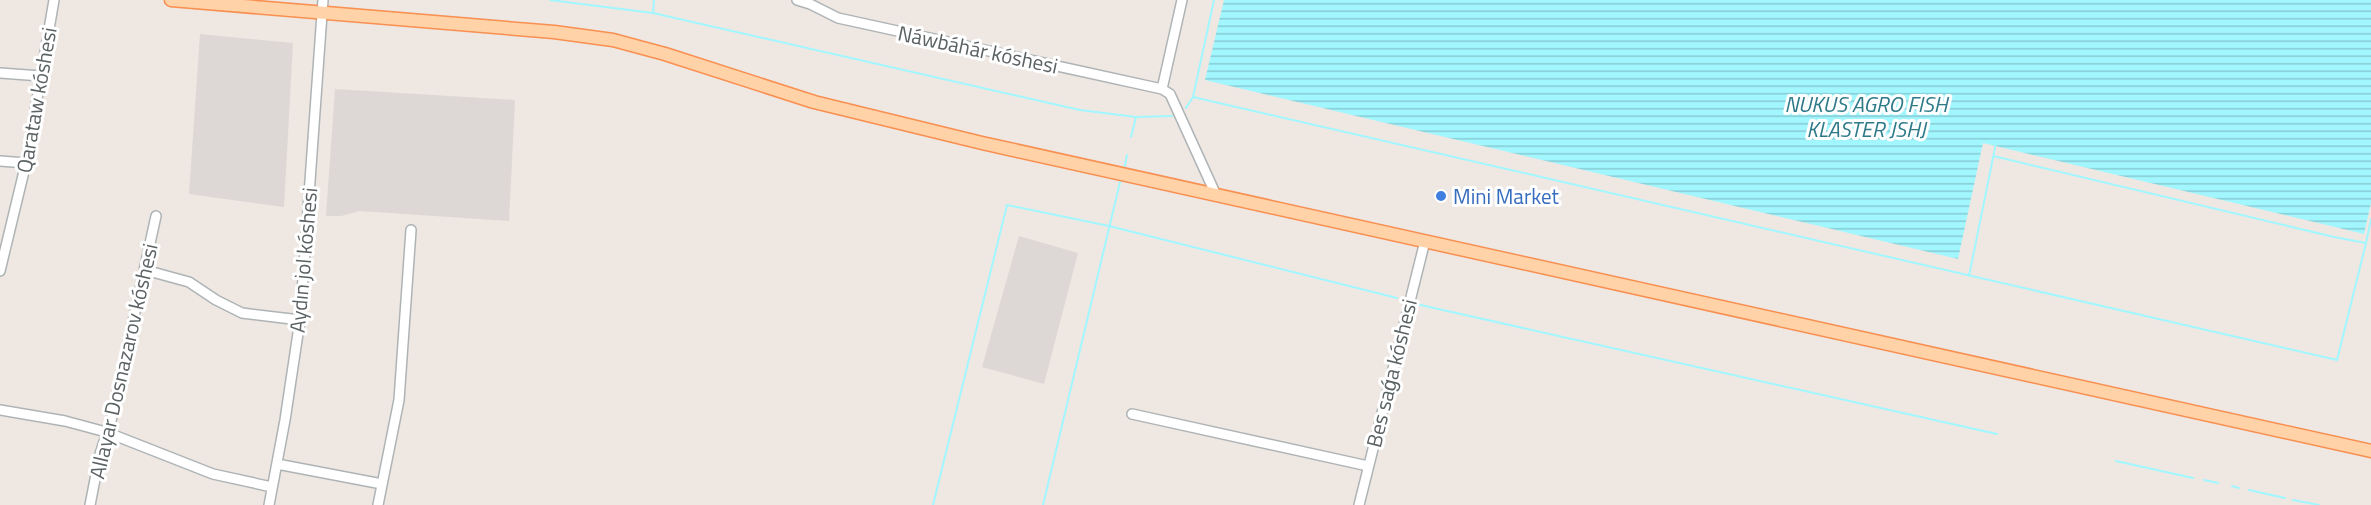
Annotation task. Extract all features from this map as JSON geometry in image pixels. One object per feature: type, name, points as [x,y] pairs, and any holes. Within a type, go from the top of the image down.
[{"type":"main road","points":[[171,0],[322,6],[613,40],[665,54],[814,102],[1087,167],[2371,451]]},
{"type":"street","name":"Qarataw kóshesi","points":[[0,271],[26,163],[54,0]]},
{"type":"street","name":"Náwbáhár kóshesi","points":[[797,0],[838,18],[1161,89]]},
{"type":"street","points":[[1182,0],[1161,89],[1170,94],[1216,195]]},
{"type":"street","name":"Aydın jol kóshesi","points":[[269,505],[300,320],[322,6]]},
{"type":"street","points":[[0,73],[41,76]]},
{"type":"street","points":[[0,161],[26,163]]},
{"type":"street","name":"Allayar Dosnazarov kóshesi","points":[[90,505],[106,432],[112,417],[156,216]]},
{"type":"street","points":[[378,505],[399,400],[411,230]]},
{"type":"street","name":"Bes saǵa kóshesi","points":[[1359,505],[1425,241]]},
{"type":"street","points":[[145,270],[189,282],[216,300],[242,313],[300,320]]},
{"type":"street","points":[[0,410],[65,421],[106,432],[213,474],[272,487]]},
{"type":"street","points":[[1132,414],[1368,466]]},
{"type":"street","points":[[277,464],[382,484]]},
{"type":"shaded area","points":[[200,34],[293,43],[284,207],[189,194]]},
{"type":"shaded area","points":[[335,89],[515,100],[509,221],[360,211],[341,216],[326,216]]},
{"type":"shaded area","points":[[1019,236],[1078,253],[1044,384],[982,367]]},
{"type":"water","name":"NUKUS AGRO FISH KLASTER JSHJ","points":[[1224,0],[2371,0],[2371,203],[2364,234],[1983,143],[1958,259],[1205,80]]},
{"type":"waterway","points":[[550,0],[653,13],[1080,110],[1136,117],[1131,137]]},
{"type":"waterway","points":[[653,13],[654,0]]},
{"type":"waterway","points":[[1186,108],[1193,97],[1214,0]]},
{"type":"waterway","points":[[1193,97],[2337,360],[2366,243]]},
{"type":"waterway","points":[[1136,117],[1172,116]]},
{"type":"waterway","points":[[1969,276],[1996,143]]},
{"type":"waterway","points":[[1124,170],[1127,155]]},
{"type":"waterway","points":[[1993,156],[2366,243],[2371,219]]},
{"type":"waterway","points":[[1043,505],[1121,178]]},
{"type":"waterway","points":[[933,505],[1007,205],[1109,226],[1397,298]]},
{"type":"waterway","points":[[1416,304],[1997,434]]},
{"type":"waterway","points":[[2116,461],[2193,478]]},
{"type":"waterway","points":[[2204,480],[2218,483]]},
{"type":"waterway","points":[[2232,486],[2239,488]]},
{"type":"waterway","points":[[2249,490],[2285,498]]},
{"type":"waterway","points":[[2293,500],[2319,505]]},
{"type":"place","name":"Mini Market","points":[[1441,196]]}]
